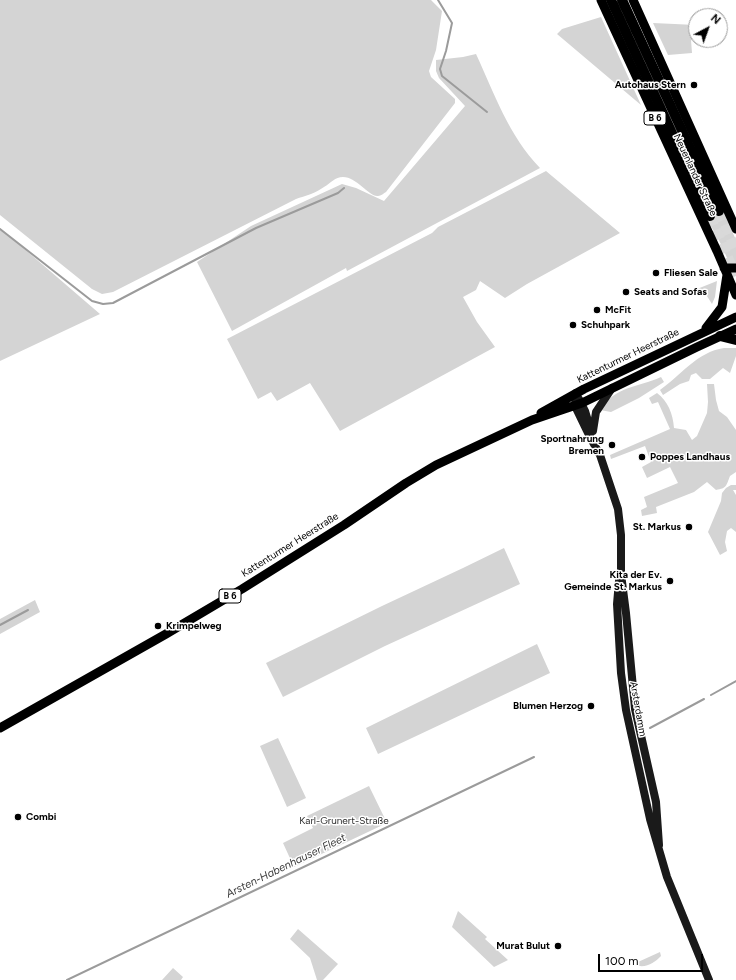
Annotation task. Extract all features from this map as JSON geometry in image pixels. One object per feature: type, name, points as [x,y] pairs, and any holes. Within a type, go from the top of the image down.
[{"type":"highway","name":"Neuenlander Straße","points":[[611,0],[714,213],[622,0]]},
{"type":"highway","points":[[720,336],[736,340]]},
{"type":"main road","name":"Neuenlander Straße","points":[[601,0],[736,295]]},
{"type":"main road","name":"Neuenlander Straße","points":[[633,0],[736,229]]},
{"type":"main road","points":[[736,268],[725,270],[736,286]]},
{"type":"main road","name":"B 6","points":[[704,331],[714,320],[722,307],[725,270]]},
{"type":"main road","name":"Kattenturmer Heerstraße","points":[[532,420],[541,413],[576,394],[704,331],[736,317]]},
{"type":"main road","name":"Kattenturmer Heerstraße","points":[[0,728],[166,634],[344,525],[412,479],[443,462],[532,420],[578,405],[736,329]]},
{"type":"street","name":"Arsterdamm","points":[[592,434],[596,412],[612,388]]},
{"type":"street","name":"Arsterdamm","points":[[576,394],[578,405],[589,435],[603,463],[618,509],[621,535],[621,574],[626,613],[634,708],[656,802],[661,859],[709,980]]},
{"type":"street","name":"Arsterdamm","points":[[578,405],[592,434],[594,443]]},
{"type":"street","name":"Arsterdamm","points":[[621,574],[618,587],[617,604],[626,710],[650,819],[659,845]]},
{"type":"street","points":[[622,676],[631,676]]},
{"type":"street","points":[[647,804],[656,802]]},
{"type":"green space","points":[[0,0],[431,0],[442,11],[436,50],[429,71],[431,77],[455,99],[455,103],[386,192],[381,195],[374,195],[358,183],[348,178],[338,178],[318,191],[296,199],[113,292],[102,294],[92,289],[0,215]]},
{"type":"green space","points":[[601,17],[641,105],[557,34],[562,29]]},
{"type":"green space","points":[[653,23],[688,25],[688,48],[692,48],[692,53],[668,55]]},
{"type":"green space","points":[[476,54],[503,114],[519,142],[540,168],[347,271],[346,268],[232,331],[197,262],[251,226],[342,184],[356,188],[384,201],[465,106],[439,78],[436,71],[436,60]]},
{"type":"green space","points":[[546,171],[620,233],[527,284],[505,298],[480,281],[476,290],[463,297],[477,322],[495,347],[340,431],[310,383],[277,401],[271,392],[258,399],[227,339],[432,233],[438,227]]},
{"type":"green space","points":[[723,211],[736,240],[736,263],[731,263],[728,260],[718,238],[706,218]]},
{"type":"green space","points":[[0,228],[100,314],[0,361]]},
{"type":"green space","points":[[717,281],[715,297],[712,304],[705,293],[700,296],[697,289]]},
{"type":"green space","points":[[736,348],[736,356],[730,373],[723,368],[710,379],[702,379],[696,373],[691,375],[689,381],[680,384],[663,395],[660,390],[697,359],[714,350]]},
{"type":"green space","points":[[661,377],[664,382],[639,398],[611,412],[600,410],[620,391]]},
{"type":"green space","points":[[707,384],[714,384],[719,411],[727,417],[736,430],[736,472],[730,476],[727,484],[722,488],[716,490],[707,482],[694,492],[656,507],[657,513],[642,516],[641,510],[647,507],[644,497],[678,483],[670,467],[647,478],[642,467],[651,462],[645,446],[611,459],[610,455],[670,429],[658,402],[652,404],[649,398],[657,393],[661,396],[669,408],[674,428],[686,430],[692,440],[697,436],[707,413]]},
{"type":"green space","points":[[731,485],[736,485],[736,490],[733,490],[736,495],[736,532],[731,528],[727,531],[725,542],[727,551],[720,555],[708,532],[721,501],[722,493]]},
{"type":"green space","points":[[504,548],[520,584],[385,646],[283,697],[266,663]]},
{"type":"green space","points":[[35,600],[40,612],[0,634],[0,619]]},
{"type":"green space","points":[[537,644],[550,673],[378,754],[366,728]]},
{"type":"green space","points":[[278,738],[306,798],[287,807],[260,746]]},
{"type":"green space","name":"Karl-Grunert-Straße","points":[[369,786],[387,823],[294,867],[283,843],[313,828],[307,816]]},
{"type":"green space","points":[[458,911],[487,937],[485,939],[508,960],[494,967],[452,927]]},
{"type":"green space","points":[[298,929],[338,964],[323,980],[317,980],[310,958],[290,939]]},
{"type":"green space","points":[[660,952],[661,956],[654,962],[646,966],[639,966],[638,962]]},
{"type":"green space","points":[[173,968],[183,977],[181,980],[162,980]]},
{"type":"waterway","points":[[438,0],[452,23],[446,51],[440,69],[442,76],[487,112]]},
{"type":"waterway","points":[[0,229],[92,301],[103,304],[113,303],[256,228],[338,193],[344,188]]},
{"type":"waterway","points":[[0,625],[28,610]]},
{"type":"waterway","name":"Arsten-Habenhauser Fleet","points":[[711,695],[736,681]]},
{"type":"waterway","name":"Arsten-Habenhauser Fleet","points":[[650,728],[704,699]]},
{"type":"waterway","name":"Arsten-Habenhauser Fleet","points":[[67,980],[534,757]]},
{"type":"tunnel","points":[[719,211],[736,251]]},
{"type":"tunnel","points":[[710,216],[736,276]]},
{"type":"place","name":"Autohaus Stern","points":[[694,85]]},
{"type":"place","name":"Fliesen Sale","points":[[656,273]]},
{"type":"place","name":"Seats and Sofas","points":[[626,292]]},
{"type":"place","name":"McFit","points":[[597,310]]},
{"type":"place","name":"Schuhpark","points":[[573,325]]},
{"type":"place","name":"Sportnahrung Bremen","points":[[612,445]]},
{"type":"place","name":"Poppes Landhaus","points":[[642,457]]},
{"type":"place","name":"St. Markus","points":[[689,527]]},
{"type":"place","name":"Kita der Ev. Gemeinde St. Markus","points":[[670,581]]},
{"type":"place","name":"Krimpelweg","points":[[158,626]]},
{"type":"place","name":"Blumen Herzog","points":[[591,706]]},
{"type":"place","name":"Combi","points":[[18,817]]},
{"type":"place","name":"Murat Bulut","points":[[558,946]]}]
